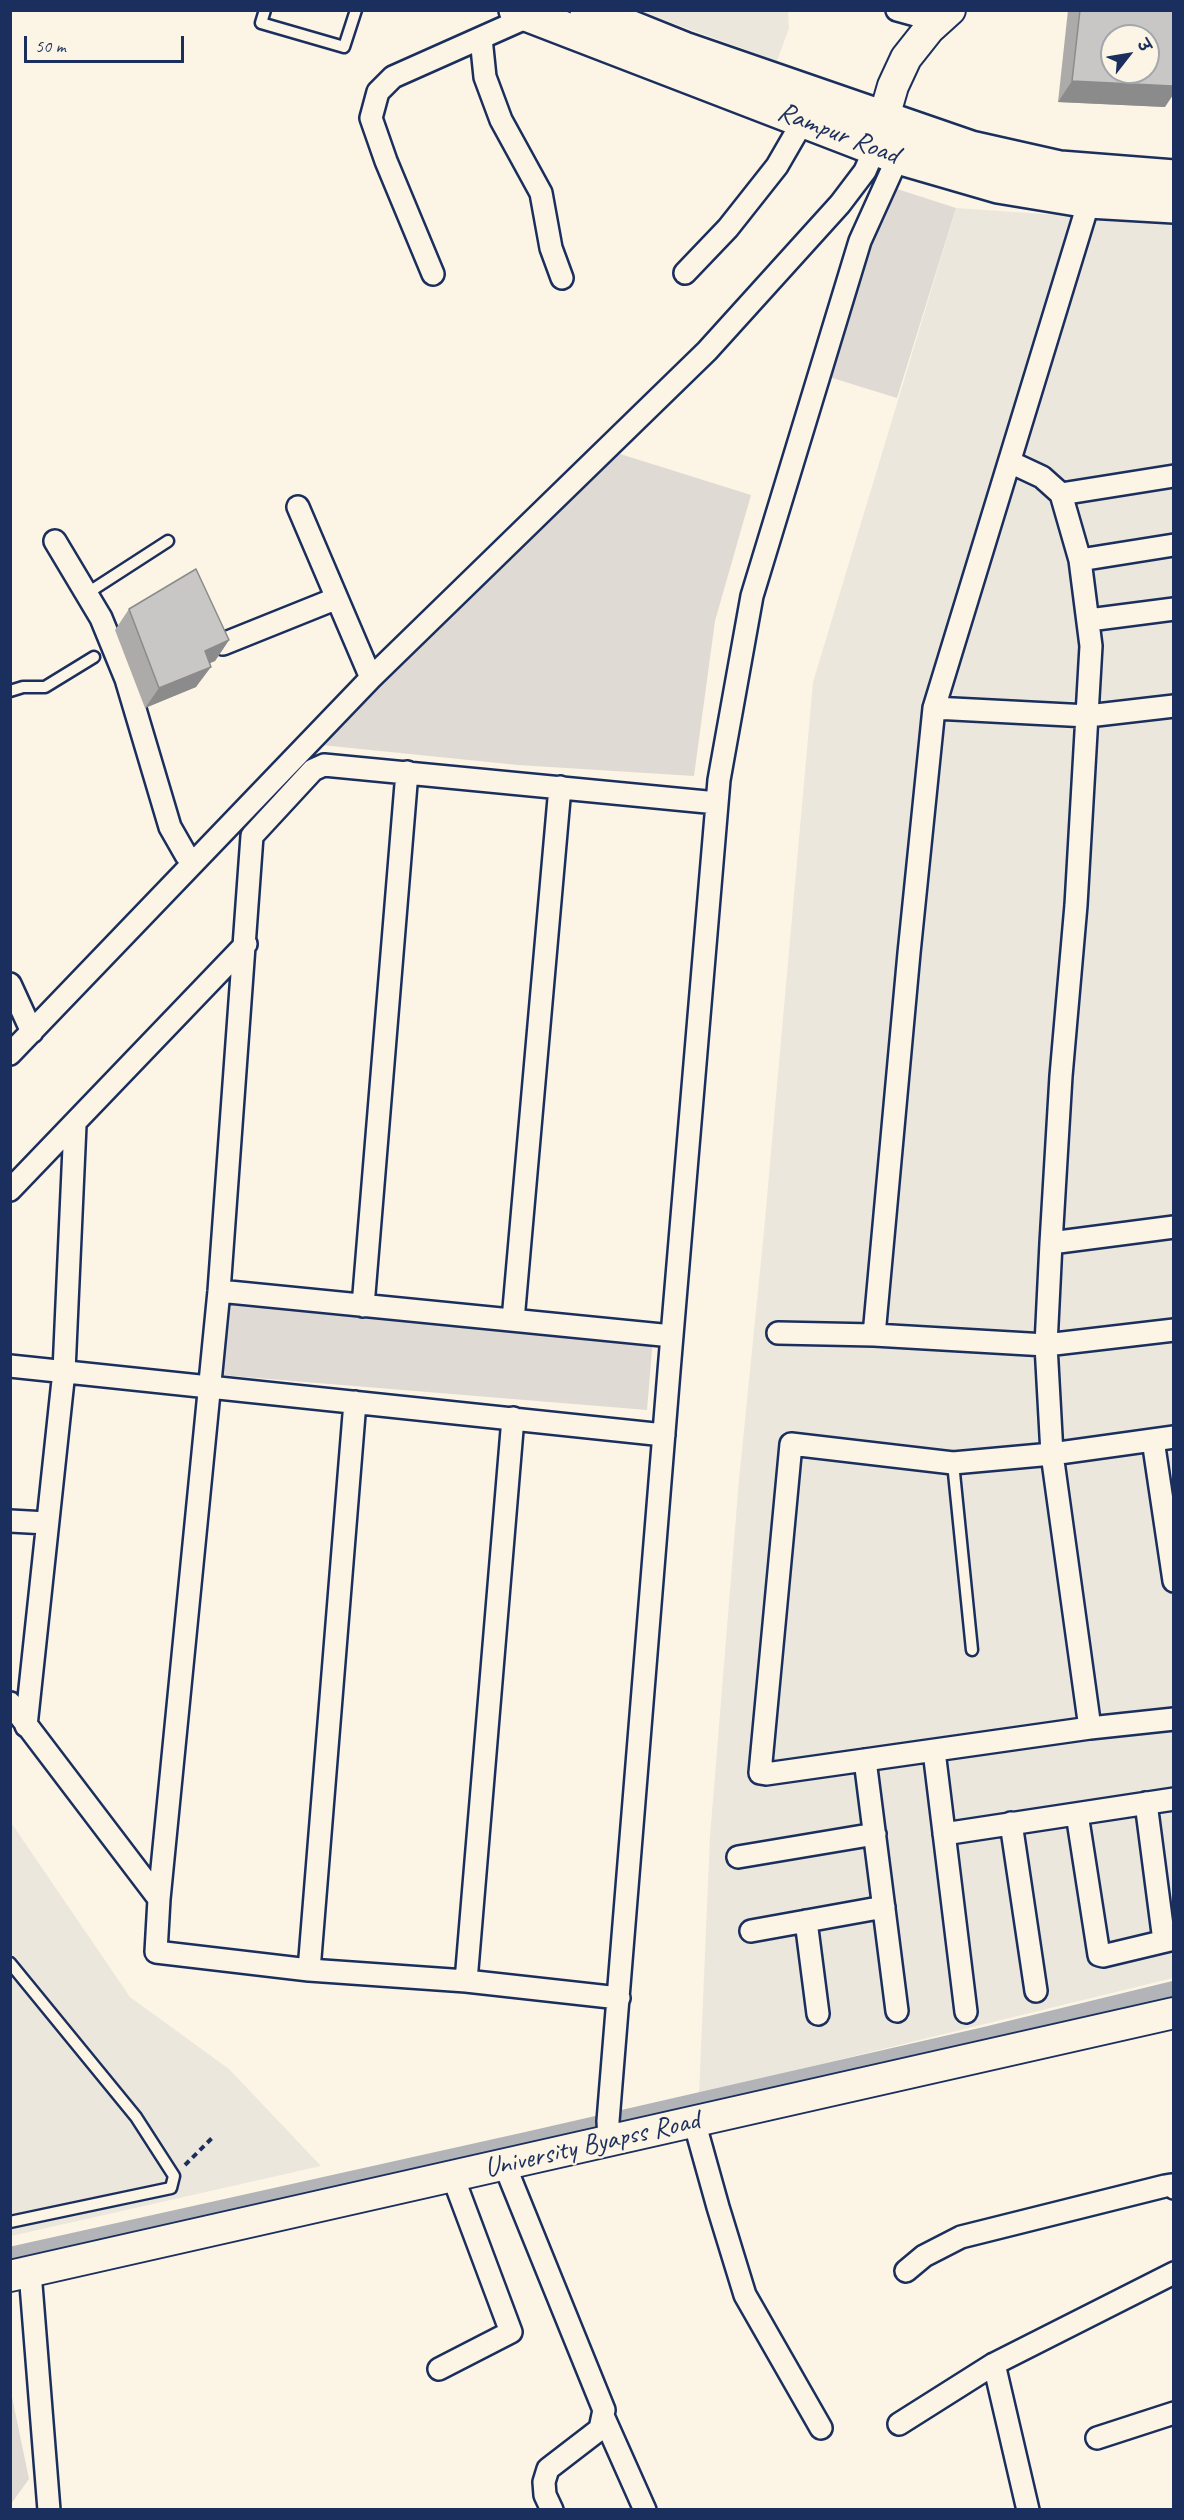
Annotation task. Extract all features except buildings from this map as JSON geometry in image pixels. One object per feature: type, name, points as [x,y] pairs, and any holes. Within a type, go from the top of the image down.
[{"type":"main road","points":[[586,10],[684,49],[971,148],[1060,168],[1091,186],[1173,177]]},
{"type":"main road","name":"Rampur Road","points":[[523,13],[886,153],[998,186],[1091,186],[1173,206]]},
{"type":"main road","points":[[886,153],[884,117],[893,86],[906,58],[943,16]]},
{"type":"main road","name":"University Byapss Road","points":[[20,2274],[505,2166],[608,2131],[694,2121],[1173,2013]]},
{"type":"street","points":[[897,10],[943,16]]},
{"type":"street","points":[[433,274],[371,118],[378,92],[393,77],[481,38],[523,13]]},
{"type":"street","points":[[481,38],[485,77],[501,120],[541,193],[551,248],[562,278]]},
{"type":"street","points":[[685,273],[728,228],[777,166],[803,121]]},
{"type":"street","points":[[10,1054],[371,678],[706,351],[840,204],[865,171],[886,153]]},
{"type":"street","points":[[608,2131],[719,780],[752,596],[886,153]]},
{"type":"street","points":[[874,1335],[934,708],[1010,462],[1091,186]]},
{"type":"street","points":[[1010,462],[1042,477],[1061,494],[1080,560],[1091,646],[1046,1345],[1053,1454],[1090,1728]]},
{"type":"street","points":[[1061,494],[1173,476]]},
{"type":"street","points":[[298,507],[371,678]]},
{"type":"street","points":[[55,541],[101,618],[126,679],[170,827],[186,855],[194,862]]},
{"type":"street","points":[[1080,560],[1173,545]]},
{"type":"street","points":[[223,644],[335,598]]},
{"type":"street","points":[[1089,620],[1173,609]]},
{"type":"street","points":[[934,708],[1088,716],[1173,706]]},
{"type":"street","points":[[619,1998],[466,1982],[309,1970],[156,1952],[159,1899],[219,1291],[246,944],[252,836],[313,770],[324,765],[717,802]]},
{"type":"street","points":[[363,1306],[407,772]]},
{"type":"street","points":[[513,1320],[560,787]]},
{"type":"street","points":[[10,1190],[75,1125],[246,944]]},
{"type":"street","points":[[10,984],[32,1032]]},
{"type":"street","points":[[26,1726],[64,1371],[75,1125]]},
{"type":"street","points":[[1051,1243],[1173,1227]]},
{"type":"street","points":[[219,1291],[672,1336]]},
{"type":"street","points":[[778,1333],[874,1335],[1046,1345],[1173,1330]]},
{"type":"street","points":[[10,1366],[664,1435]]},
{"type":"street","points":[[309,1970],[355,1402]]},
{"type":"street","points":[[466,1982],[513,1418]]},
{"type":"street","points":[[1173,1581],[1163,1438],[1053,1454],[952,1463],[791,1444],[759,1769],[760,1773],[766,1774],[1090,1728],[1173,1719]]},
{"type":"street","points":[[10,1521],[47,1523]]},
{"type":"street","points":[[10,1703],[159,1899]]},
{"type":"street","points":[[934,1751],[966,2012]]},
{"type":"street","points":[[866,1760],[897,2012]]},
{"type":"street","points":[[944,1834],[1173,1799]]},
{"type":"street","points":[[1077,1814],[1097,1952],[1103,1956],[1169,1940],[1146,1803]]},
{"type":"street","points":[[1011,1824],[1036,1991]]},
{"type":"street","points":[[738,1857],[875,1834]]},
{"type":"street","points":[[752,1931],[884,1907]]},
{"type":"street","points":[[806,1921],[818,2014]]},
{"type":"street","points":[[694,2121],[745,2295],[821,2428]]},
{"type":"street","points":[[505,2166],[604,2410],[600,2429],[548,2469],[544,2482],[552,2510]]},
{"type":"street","points":[[440,2369],[511,2332],[453,2177]]},
{"type":"street","points":[[906,2271],[924,2256],[961,2237],[1165,2186],[1171,2185],[1173,2188]]},
{"type":"street","points":[[899,2424],[994,2364],[1173,2273]]},
{"type":"street","points":[[20,2274],[49,2510]]},
{"type":"street","points":[[994,2364],[1028,2510]]},
{"type":"street","points":[[1097,2439],[1173,2413]]},
{"type":"street","points":[[604,2418],[645,2510]]},
{"type":"lane","points":[[265,10],[261,23],[344,47],[356,10]]},
{"type":"lane","points":[[86,594],[168,541]]},
{"type":"lane","points":[[10,691],[23,687],[45,687],[55,683],[94,657]]},
{"type":"lane","points":[[952,1463],[972,1650]]},
{"type":"lane","points":[[10,1963],[135,2117],[174,2176],[171,2188],[10,2222]]},
{"type":"path","points":[[174,2176],[214,2136]]},
{"type":"shaded area","points":[[639,11],[788,11],[789,28],[777,61]]},
{"type":"shaded area","points":[[891,187],[956,208],[897,398],[829,377]]},
{"type":"shaded area","points":[[956,208],[1173,223],[1173,1978],[699,2094],[710,1836],[739,1480],[764,1231],[813,682]]},
{"type":"shaded area","points":[[617,453],[751,495],[715,621],[694,776],[518,765],[321,745],[511,552]]},
{"type":"shaded area","points":[[225,1302],[653,1338],[647,1410],[220,1375]]},
{"type":"shaded area","points":[[10,1821],[130,1997],[229,2069],[321,2166],[11,2236]]},
{"type":"shaded area","points":[[10,2387],[29,2479],[11,2504],[10,2504]]},
{"type":"waterway","points":[[10,2258],[531,2142],[985,2038],[1174,1992]]}]
